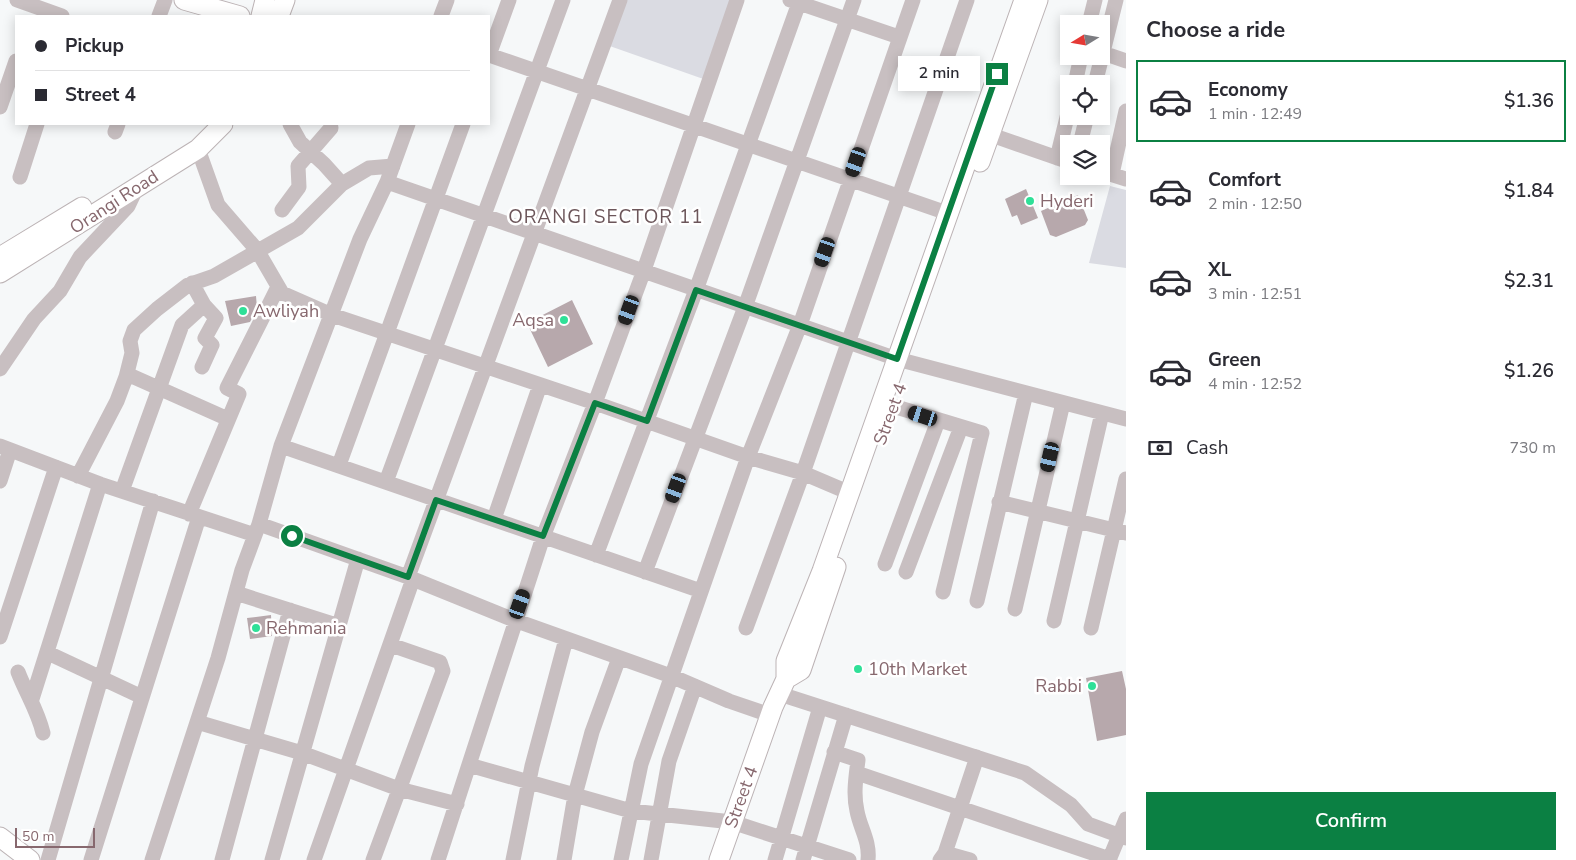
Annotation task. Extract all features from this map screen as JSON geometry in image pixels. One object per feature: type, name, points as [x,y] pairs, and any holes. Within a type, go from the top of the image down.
[{"type":"main road","points":[[184,0],[212,4],[238,15]]},
{"type":"main road","points":[[279,15],[285,0]]},
{"type":"main road","name":"Street 4","points":[[719,860],[770,715],[783,687],[786,661],[850,492],[903,361],[983,132],[1024,0]]},
{"type":"main road","name":"Street 4","points":[[783,687],[802,670],[861,492],[893,406],[903,361],[950,214],[1038,0]]},
{"type":"main road","points":[[0,257],[192,139],[206,125]]},
{"type":"main road","name":"Orangi Road","points":[[0,273],[198,149],[222,125]]},
{"type":"main road","points":[[0,837],[30,860]]},
{"type":"street","points":[[17,0],[59,15]]},
{"type":"street","points":[[159,15],[165,0]]},
{"type":"street","points":[[441,15],[447,0]]},
{"type":"street","points":[[490,53],[509,0]]},
{"type":"street","points":[[386,482],[563,0]]},
{"type":"street","points":[[314,860],[391,646],[436,500],[620,0]]},
{"type":"street","points":[[438,860],[514,620],[543,536],[595,403],[737,0]]},
{"type":"street","points":[[645,572],[745,307],[854,0]]},
{"type":"street","points":[[621,860],[641,764],[748,457],[800,325],[898,37],[913,0]]},
{"type":"street","points":[[746,628],[803,473],[967,0]]},
{"type":"street","points":[[1091,15],[1095,0]]},
{"type":"street","points":[[1110,24],[1116,0]]},
{"type":"street","points":[[596,555],[696,290],[748,144],[795,1],[898,37]]},
{"type":"street","points":[[1110,55],[1126,60]]},
{"type":"street","points":[[490,56],[950,214]]},
{"type":"street","points":[[0,107],[15,64]]},
{"type":"street","points":[[1113,175],[1126,111]]},
{"type":"street","points":[[20,178],[37,125]]},
{"type":"street","points":[[291,125],[300,142],[342,184]]},
{"type":"street","points":[[152,860],[257,530],[281,446],[360,239],[387,182],[408,125]]},
{"type":"street","points":[[338,466],[463,125]]},
{"type":"street","points":[[282,210],[299,187],[298,166],[331,128]]},
{"type":"street","points":[[983,132],[1060,159]]},
{"type":"street","points":[[198,149],[218,205],[257,250],[282,293],[332,315],[595,403],[748,457],[803,473],[850,492]]},
{"type":"street","points":[[78,476],[117,401],[127,374],[132,353],[130,341],[134,330],[157,309],[192,284],[214,276],[298,228],[342,184],[369,168],[393,166]]},
{"type":"street","points":[[387,182],[535,232],[642,273],[903,361],[1126,419]]},
{"type":"street","points":[[0,369],[34,319],[60,291],[80,257],[128,206],[137,187]]},
{"type":"street","points":[[192,284],[204,305],[216,318],[206,338],[212,345],[202,367]]},
{"type":"street","points":[[91,860],[142,697],[194,515],[228,419],[239,394],[227,388],[278,287]]},
{"type":"street","points":[[122,491],[182,325],[204,305]]},
{"type":"street","points":[[127,374],[228,419]]},
{"type":"street","points":[[494,520],[540,385]]},
{"type":"street","points":[[977,602],[1026,393]]},
{"type":"street","points":[[1015,609],[1063,403]]},
{"type":"street","points":[[893,406],[982,433],[943,592]]},
{"type":"street","points":[[1054,621],[1102,413]]},
{"type":"street","points":[[885,564],[938,421]]},
{"type":"street","points":[[906,572],[961,427]]},
{"type":"street","points":[[281,446],[701,591]]},
{"type":"street","points":[[0,482],[5,448],[100,484],[194,515],[257,530],[358,559],[411,578],[514,620],[671,676],[770,715]]},
{"type":"street","points":[[0,637],[56,467]]},
{"type":"street","points":[[1091,628],[1120,532],[1126,479]]},
{"type":"street","points":[[32,699],[100,484]]},
{"type":"street","points":[[48,860],[153,501]]},
{"type":"street","points":[[999,502],[1120,532]]},
{"type":"street","points":[[272,860],[358,559]]},
{"type":"street","points":[[236,593],[339,626]]},
{"type":"street","points":[[222,860],[290,610]]},
{"type":"street","points":[[512,860],[528,783],[566,639]]},
{"type":"street","points":[[373,860],[443,666],[440,662],[391,646]]},
{"type":"street","points":[[48,653],[142,697]]},
{"type":"street","points":[[564,860],[575,796],[592,732],[619,658]]},
{"type":"street","points":[[18,672],[24,688],[32,699],[43,733]]},
{"type":"street","points":[[651,860],[658,815],[670,760],[695,686]]},
{"type":"street","points":[[783,687],[820,706],[1025,773],[1071,805],[1088,824],[1123,836]]},
{"type":"street","points":[[775,860],[820,706]]},
{"type":"street","points":[[803,860],[846,715]]},
{"type":"street","points":[[197,722],[302,753],[347,768],[399,789],[457,804]]},
{"type":"street","points":[[834,752],[858,760],[855,786],[857,811],[868,839],[868,860]]},
{"type":"street","points":[[970,860],[943,856],[977,757]]},
{"type":"street","points":[[469,765],[631,811],[732,822],[808,845],[849,860]]},
{"type":"street","points":[[857,773],[1110,860],[1123,836],[1126,819]]},
{"type":"shaded area","points":[[620,0],[737,0],[709,81],[604,44]]},
{"type":"shaded area","points":[[1110,186],[1126,190],[1126,268],[1089,263]]},
{"type":"building","points":[[1026,189],[1038,218],[1021,225],[1017,215],[1012,217],[1005,199]]},
{"type":"building","points":[[1078,195],[1088,220],[1085,225],[1056,237],[1050,235],[1041,211]]},
{"type":"building","name":"Awliyah","points":[[256,296],[257,308],[250,322],[231,326],[225,301]]},
{"type":"building","points":[[572,300],[593,344],[548,367],[527,323]]},
{"type":"building","points":[[271,615],[272,636],[250,639],[247,618]]},
{"type":"building","points":[[1122,671],[1126,689],[1126,735],[1097,741],[1086,678]]},
{"type":"place","name":"Hyderi","points":[[1030,201]]},
{"type":"place","name":"Awliyah","points":[[243,311]]},
{"type":"place","name":"Aqsa","points":[[564,320]]},
{"type":"place","name":"Rehmania","points":[[256,628]]},
{"type":"place","name":"10th Market","points":[[858,669]]},
{"type":"place","name":"Rabbi","points":[[1092,686]]},
{"type":"district","name":"ORANGI SECTOR 11","points":[[606,216]]},
{"type":"route","points":[[292,536],[408,577],[436,500],[543,536],[595,403],[647,421],[696,290],[897,359],[950,214],[997,74]]}]
